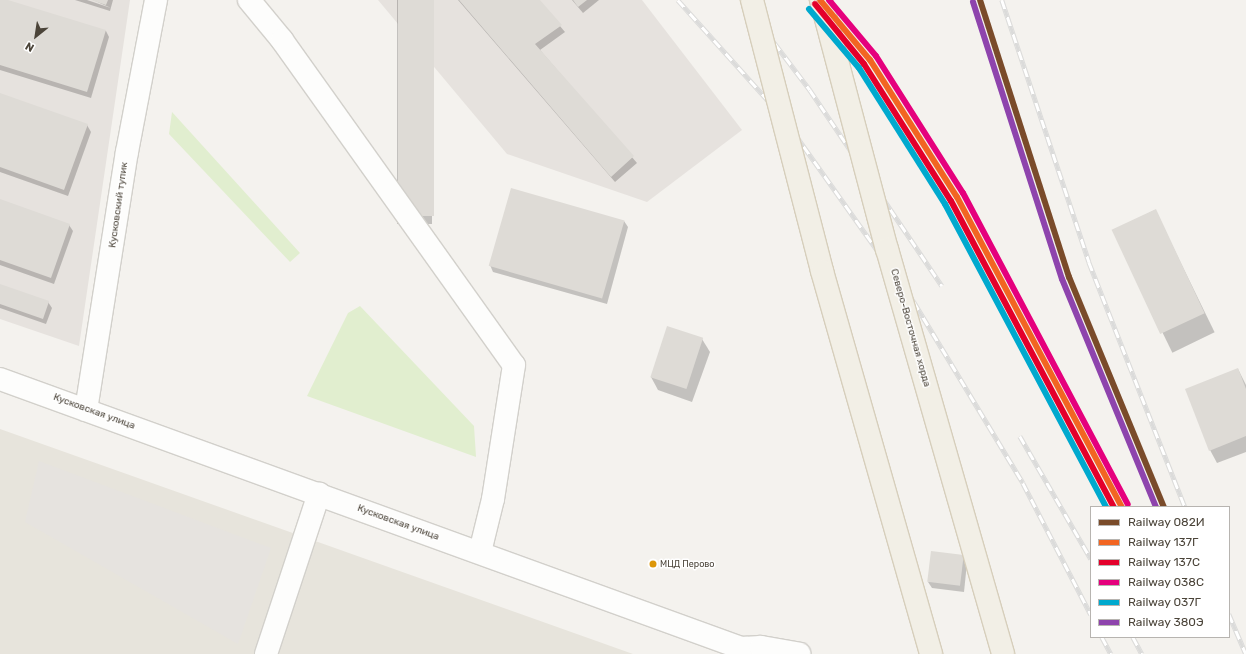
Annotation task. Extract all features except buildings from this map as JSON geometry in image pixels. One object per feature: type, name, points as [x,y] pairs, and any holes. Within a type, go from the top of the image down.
[{"type":"main road","points":[[752,0],[822,271],[931,654]]},
{"type":"main road","name":"Северо-Восточная хорда","points":[[821,0],[889,257],[1003,654]]},
{"type":"street","name":"Кусковский тупик","points":[[86,410],[127,152],[156,0]]},
{"type":"street","points":[[249,0],[282,40],[514,365],[493,499],[480,552]]},
{"type":"street","name":"Кусковская улица","points":[[0,378],[480,552],[746,651],[761,647],[799,654]]},
{"type":"street","points":[[266,654],[319,494]]},
{"type":"shaded area","points":[[0,0],[130,0],[79,346],[0,319]]},
{"type":"shaded area","points":[[378,0],[642,0],[742,130],[647,202],[507,154]]},
{"type":"shaded area","points":[[0,429],[633,654],[0,654]]},
{"type":"shaded area","points":[[39,461],[271,548],[238,644],[25,522]]},
{"type":"green space","points":[[172,112],[300,253],[290,262],[169,134]]},
{"type":"green space","points":[[360,306],[474,426],[476,457],[307,396],[348,313]]},
{"type":"railway","points":[[678,0],[783,117],[914,302],[1023,483],[1090,613]]},
{"type":"railway","points":[[742,0],[810,90],[942,286]]},
{"type":"railway","points":[[1002,0],[1089,262],[1185,506]]},
{"type":"railway","points":[[1020,436],[1090,557]]},
{"type":"railway","points":[[1230,616],[1246,654]]},
{"type":"railway","points":[[1103,638],[1111,654]]},
{"type":"railway","points":[[1134,638],[1142,654]]},
{"type":"rail line","name":"137Г","points":[[820,0],[870,60],[957,197],[1121,506]]},
{"type":"rail line","name":"038С","points":[[829,0],[876,56],[963,193],[1128,504]]},
{"type":"rail line","name":"082И","points":[[980,0],[1069,277],[1164,506]]},
{"type":"rail line","name":"380Э","points":[[973,2],[1062,279],[1156,506]]},
{"type":"rail line","name":"137С","points":[[815,4],[864,64],[951,201],[1113,506]]},
{"type":"rail line","name":"037Г","points":[[809,9],[859,68],[945,204],[1105,506]]},
{"type":"place","name":"МЦД Перово","points":[[653,564]]}]
